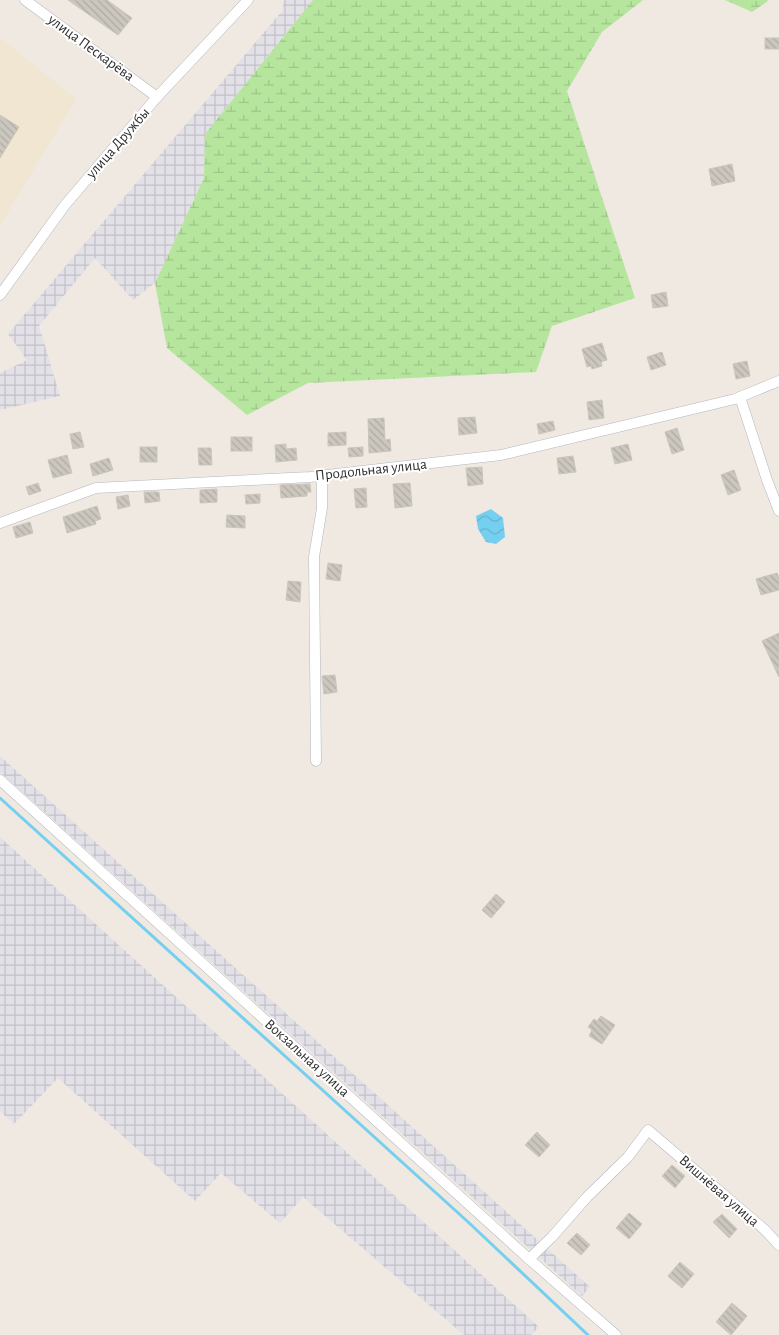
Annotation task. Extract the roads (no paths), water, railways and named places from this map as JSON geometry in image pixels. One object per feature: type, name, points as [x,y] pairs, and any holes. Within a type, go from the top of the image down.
[{"type":"street","name":"улица Пескарёва","points":[[25,0],[157,97]]},
{"type":"street","name":"улица Дружбы","points":[[0,295],[64,204],[157,97],[248,0]]},
{"type":"street","name":"Продольная улица","points":[[0,523],[96,488],[322,475],[501,455],[740,397],[779,381]]},
{"type":"street","points":[[740,397],[779,511]]},
{"type":"street","points":[[316,761],[314,557],[322,508],[322,475]]},
{"type":"street","name":"Вокзальная улица","points":[[0,780],[529,1259],[616,1335]]},
{"type":"street","name":"Вишнёвая улица","points":[[529,1259],[552,1237],[587,1197],[628,1157],[648,1130],[779,1244]]},
{"type":"water","points":[[491,509],[503,518],[505,537],[496,544],[486,542],[478,529],[476,516]]},
{"type":"waterway","points":[[0,798],[467,1221],[588,1335]]}]
